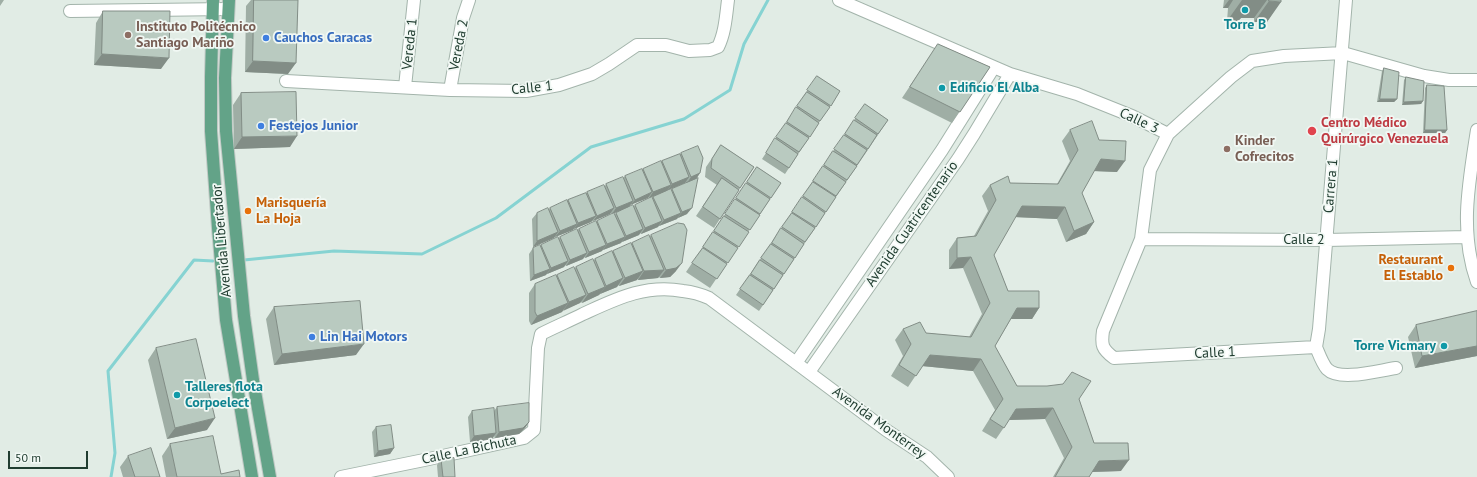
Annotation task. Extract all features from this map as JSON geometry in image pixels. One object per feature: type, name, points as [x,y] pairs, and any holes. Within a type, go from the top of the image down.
[{"type":"main road","name":"Avenida Libertador","points":[[213,4],[211,131],[218,228],[226,320],[252,477]]},
{"type":"main road","name":"Avenida Libertador","points":[[228,5],[225,78],[226,131],[244,316],[253,380],[270,477]]},
{"type":"street","name":"Vereda 1","points":[[405,87],[414,0]]},
{"type":"street","name":"Vereda 2","points":[[450,90],[463,18],[469,0]]},
{"type":"street","name":"Calle 1","points":[[286,81],[450,90],[526,91],[559,85],[592,74],[637,45],[666,45],[689,51],[710,50],[718,47],[722,40],[728,0]]},
{"type":"street","name":"Calle 3","points":[[839,0],[1010,74],[1077,94],[1132,116],[1168,134],[1252,60],[1284,56],[1342,53],[1424,76],[1450,80],[1477,80]]},
{"type":"street","name":"Carrera 1","points":[[1316,347],[1319,329],[1346,0]]},
{"type":"street","points":[[70,11],[213,4],[228,5]]},
{"type":"street","name":"Avenida Cuatricentenario","points":[[796,363],[942,150],[994,67]]},
{"type":"street","name":"Avenida Cuatricentenario","points":[[809,372],[958,159],[1010,74]]},
{"type":"street","points":[[1477,130],[1472,204],[1466,238],[1470,259],[1477,282]]},
{"type":"street","points":[[1141,239],[1150,170],[1168,134]]},
{"type":"street","name":"Calle 2","points":[[1141,239],[1326,240],[1466,238]]},
{"type":"street","name":"Calle 1","points":[[1141,239],[1103,330],[1101,341],[1104,351],[1114,358],[1316,347]]},
{"type":"street","name":"Calle La Bichuta","points":[[341,477],[524,438],[534,430],[538,348],[541,334],[615,299],[638,291],[662,289],[676,290],[700,294],[709,298],[809,372]]},
{"type":"street","points":[[1316,347],[1327,370],[1337,375],[1351,375],[1396,368]]},
{"type":"street","name":"Avenida Monterrey","points":[[809,372],[886,430],[927,457],[948,477]]},
{"type":"building","points":[[254,0],[298,0],[296,63],[253,61]]},
{"type":"building","points":[[1281,0],[1281,2],[1269,1]]},
{"type":"building","name":"Instituto Politécnico Santiago Mariño","points":[[103,11],[170,11],[169,58],[102,54]]},
{"type":"building","name":"Edificio El Alba","points":[[938,44],[990,67],[960,112],[910,87]]},
{"type":"building","points":[[1384,68],[1399,72],[1397,99],[1380,99]]},
{"type":"building","points":[[817,76],[840,91],[831,106],[807,90]]},
{"type":"building","points":[[1406,77],[1424,81],[1423,101],[1404,102]]},
{"type":"building","points":[[1427,85],[1444,86],[1447,130],[1425,130]]},
{"type":"building","name":"Festejos Junior","points":[[296,92],[297,136],[242,137],[241,93]]},
{"type":"building","points":[[807,92],[830,107],[820,121],[797,106]]},
{"type":"building","points":[[865,104],[888,120],[878,134],[855,118]]},
{"type":"building","points":[[796,107],[819,123],[810,137],[787,122]]},
{"type":"building","points":[[854,120],[877,135],[868,149],[845,134]]},
{"type":"building","points":[[1092,121],[1099,140],[1126,141],[1125,161],[1101,159],[1082,193],[1094,222],[1074,231],[1065,207],[1022,206],[994,255],[1008,291],[1039,291],[1039,308],[1017,308],[995,346],[1017,386],[1047,386],[1063,384],[1072,372],[1091,381],[1079,399],[1094,443],[1128,443],[1129,460],[1099,461],[1089,477],[1055,477],[1072,447],[1053,408],[1016,409],[1004,428],[990,419],[1003,399],[981,359],[930,355],[916,376],[899,365],[911,344],[903,329],[920,322],[926,333],[971,337],[990,303],[971,257],[957,258],[957,238],[976,236],[996,200],[990,185],[1008,176],[1010,183],[1058,184],[1078,150],[1070,130]]},
{"type":"building","points":[[786,123],[809,138],[799,152],[776,137]]},
{"type":"building","points":[[844,135],[867,150],[857,165],[834,149]]},
{"type":"building","points":[[775,138],[798,154],[789,168],[766,153]]},
{"type":"building","points":[[721,145],[754,167],[740,188],[711,168],[712,159]]},
{"type":"building","points":[[698,146],[703,158],[700,173],[691,177],[681,153]]},
{"type":"building","points":[[833,151],[857,166],[847,180],[824,165]]},
{"type":"building","points":[[680,154],[689,177],[672,184],[662,161]]},
{"type":"building","points":[[661,161],[671,185],[653,192],[643,169]]},
{"type":"building","points":[[823,166],[846,182],[836,196],[813,181]]},
{"type":"building","points":[[757,167],[781,183],[771,198],[747,182]]},
{"type":"building","points":[[642,169],[652,192],[635,200],[625,176]]},
{"type":"building","points":[[623,177],[633,201],[616,208],[606,184]]},
{"type":"building","points":[[698,178],[692,208],[682,212],[672,189]]},
{"type":"building","points":[[722,178],[739,190],[720,219],[703,207]]},
{"type":"building","points":[[813,182],[836,197],[826,212],[803,196]]},
{"type":"building","points":[[746,183],[770,199],[760,214],[736,198]]},
{"type":"building","points":[[604,185],[614,208],[597,216],[587,192]]},
{"type":"building","points":[[671,189],[681,213],[664,220],[653,197]]},
{"type":"building","points":[[586,193],[596,216],[578,223],[568,200]]},
{"type":"building","points":[[652,197],[662,221],[645,228],[635,205]]},
{"type":"building","points":[[802,197],[825,213],[816,227],[792,212]]},
{"type":"building","points":[[735,199],[760,215],[750,230],[725,214]]},
{"type":"building","points":[[567,200],[577,224],[560,231],[550,208]]},
{"type":"building","points":[[633,205],[643,229],[626,236],[616,213]]},
{"type":"building","points":[[548,208],[558,232],[537,241],[537,213]]},
{"type":"building","points":[[614,213],[625,237],[607,244],[597,221]]},
{"type":"building","points":[[792,213],[815,228],[805,242],[782,227]]},
{"type":"building","points":[[724,216],[749,232],[739,247],[714,231]]},
{"type":"building","points":[[596,221],[606,245],[589,252],[579,229]]},
{"type":"building","points":[[678,223],[684,224],[687,230],[682,263],[676,268],[666,270],[651,235]]},
{"type":"building","points":[[781,228],[804,244],[795,258],[772,243]]},
{"type":"building","points":[[577,229],[587,253],[570,260],[560,237]]},
{"type":"building","points":[[713,232],[738,248],[728,263],[703,247]]},
{"type":"building","points":[[649,235],[664,270],[644,271],[632,243]]},
{"type":"building","points":[[558,237],[568,261],[551,268],[541,245]]},
{"type":"building","points":[[631,243],[643,271],[625,278],[613,251]]},
{"type":"building","points":[[771,244],[794,259],[784,274],[761,258]]},
{"type":"building","points":[[540,245],[550,269],[534,275],[533,248]]},
{"type":"building","points":[[703,248],[727,264],[717,279],[692,263]]},
{"type":"building","points":[[612,251],[623,278],[606,286],[595,259]]},
{"type":"building","points":[[593,259],[605,287],[588,294],[576,267]]},
{"type":"building","points":[[760,260],[783,275],[774,289],[751,274]]},
{"type":"building","points":[[574,267],[586,295],[569,302],[557,275]]},
{"type":"building","points":[[556,275],[568,303],[537,316],[535,312],[535,284]]},
{"type":"building","points":[[750,275],[773,290],[763,305],[740,289]]},
{"type":"building","name":"Lin Hai Motors","points":[[360,301],[364,344],[282,354],[274,307]]},
{"type":"building","name":"Torre Vicmary","points":[[1477,311],[1477,346],[1422,356],[1416,325]]},
{"type":"building","name":"Talleres flota Corpoelect","points":[[196,339],[215,418],[175,428],[156,348]]},
{"type":"building","points":[[529,403],[529,422],[523,428],[499,432],[497,407]]},
{"type":"building","points":[[494,408],[496,433],[474,436],[472,411]]},
{"type":"building","points":[[391,425],[394,448],[378,451],[376,427]]},
{"type":"building","points":[[213,436],[221,474],[239,470],[240,477],[177,477],[170,444]]},
{"type":"building","points":[[151,448],[160,477],[135,477],[128,456]]},
{"type":"building","points":[[454,458],[455,477],[443,477],[441,459]]},
{"type":"waterway","points":[[244,260],[334,251],[422,254],[496,218],[591,147],[684,119],[730,90],[744,44],[768,0]]},
{"type":"waterway","points":[[111,477],[115,453],[108,371],[194,260],[213,261]]},
{"type":"place","name":"Torre B","points":[[1245,10]]},
{"type":"place","name":"Instituto Politécnico Santiago Mariño","points":[[128,35]]},
{"type":"place","name":"Cauchos Caracas","points":[[266,38]]},
{"type":"place","name":"Edificio El Alba","points":[[942,88]]},
{"type":"place","name":"Festejos Junior","points":[[261,126]]},
{"type":"place","name":"Centro Médico Quirúrgico Venezuela","points":[[1312,131]]},
{"type":"place","name":"Kinder Cofrecitos","points":[[1227,149]]},
{"type":"place","name":"Marisquería La Hoja","points":[[248,211]]},
{"type":"place","name":"Restaurant El Establo","points":[[1451,268]]},
{"type":"place","name":"Lin Hai Motors","points":[[312,337]]},
{"type":"place","name":"Torre Vicmary","points":[[1444,346]]},
{"type":"place","name":"Talleres flota Corpoelect","points":[[177,395]]}]
